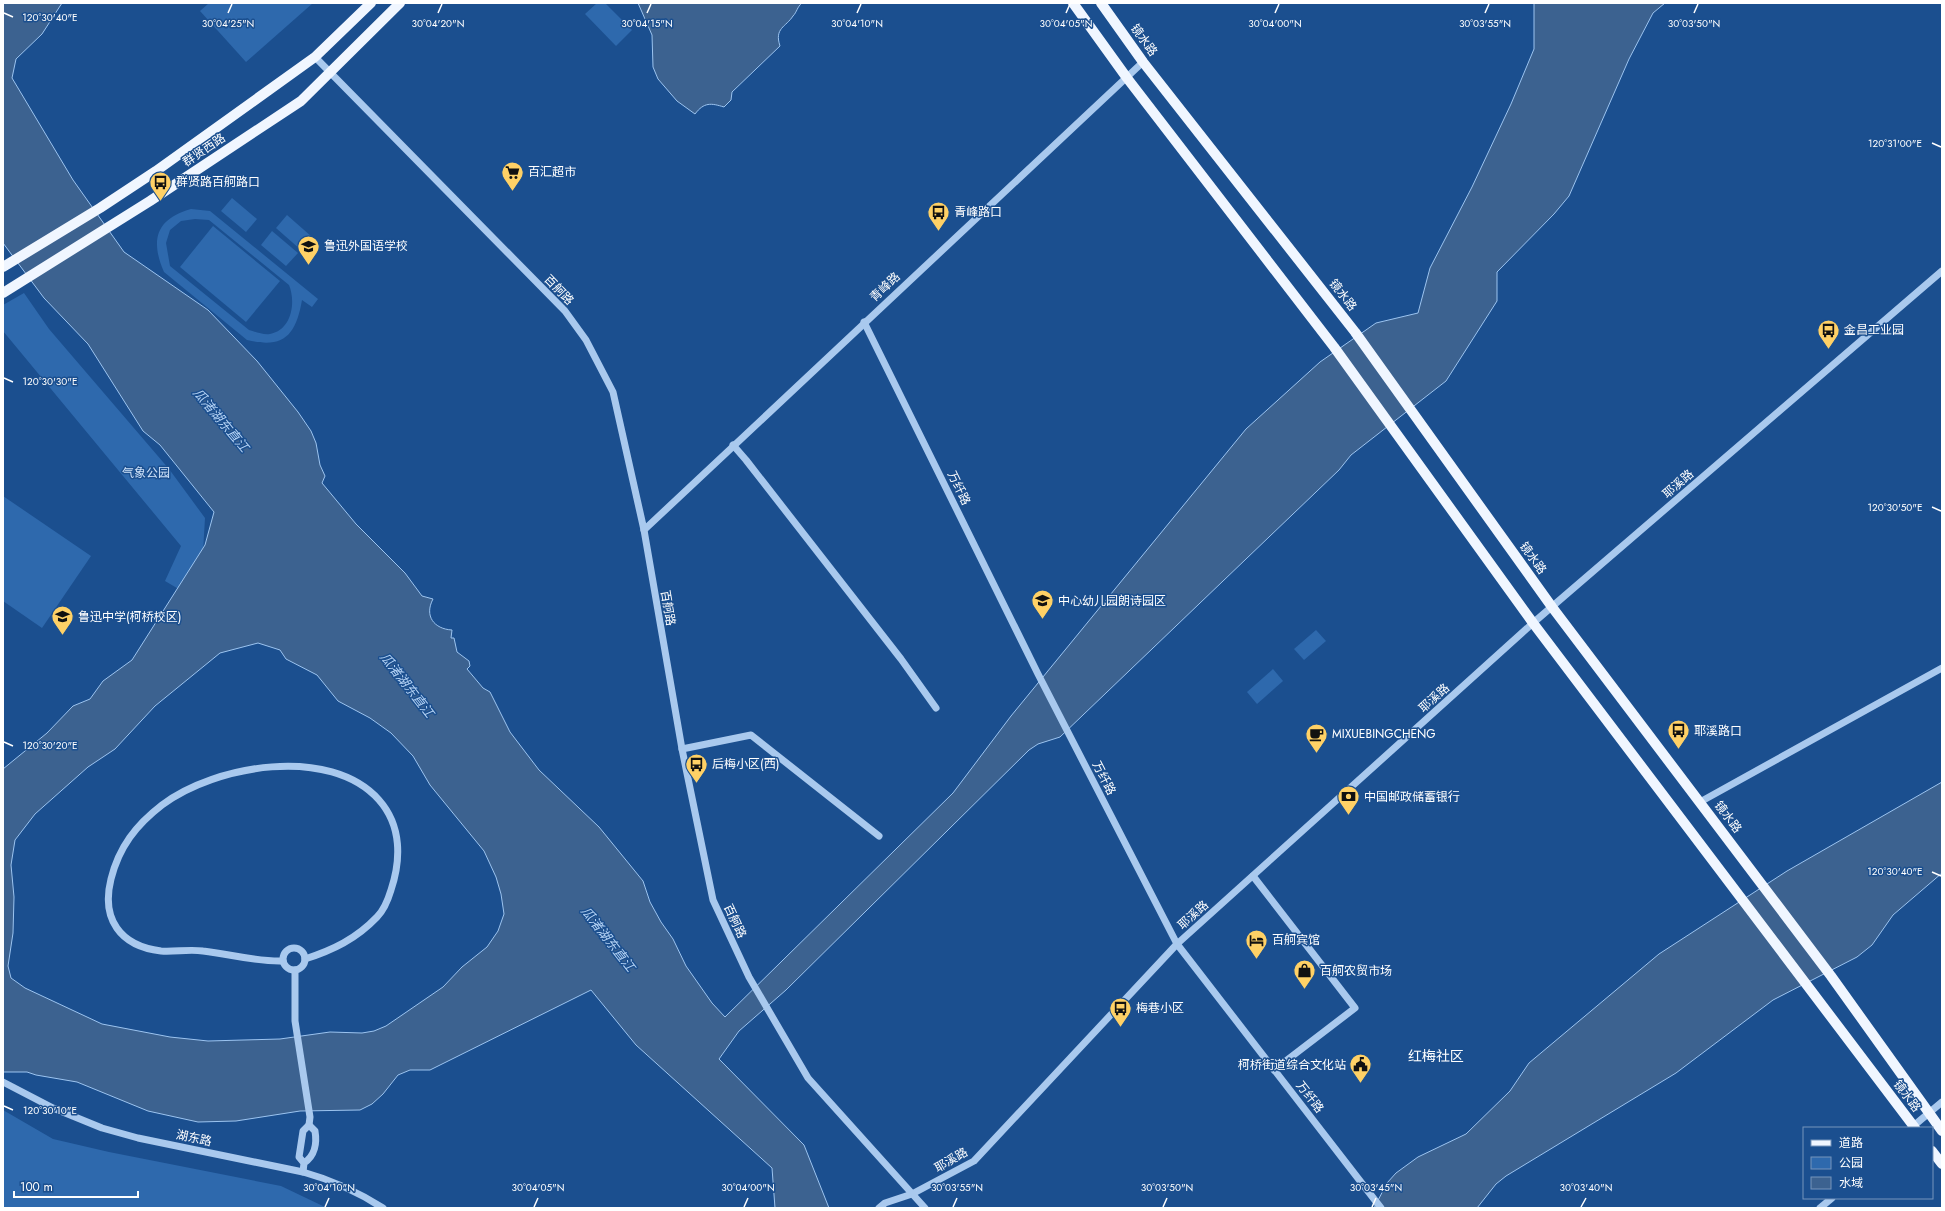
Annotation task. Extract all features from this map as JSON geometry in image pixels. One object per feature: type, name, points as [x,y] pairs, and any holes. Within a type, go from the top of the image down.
[{"type":"main road","name":"群贤西路","points":[[3,267],[100,208],[156,171],[315,57],[371,3]]},
{"type":"main road","name":"群贤西路","points":[[3,293],[25,278],[112,226],[301,101],[400,3]]},
{"type":"main road","name":"镜水路","points":[[1073,3],[1127,78],[1334,346],[1395,433],[1533,623],[1913,1127]]},
{"type":"main road","name":"镜水路","points":[[1101,3],[1143,62],[1355,332],[1552,607],[1831,976],[1942,1130]]},
{"type":"main road","points":[[1933,1152],[1942,1164]]},
{"type":"street","name":"百舸路","points":[[315,57],[565,311],[586,340],[612,392],[644,530],[682,749],[713,900],[749,977],[808,1078],[925,1208]]},
{"type":"street","name":"青峰路","points":[[644,530],[864,322],[1143,62]]},
{"type":"street","name":"耶溪路","points":[[879,1208],[884,1203],[912,1194],[974,1161],[1177,944],[1533,623],[1942,270]]},
{"type":"street","name":"万纤路","points":[[864,322],[1038,674],[1177,944],[1381,1208]]},
{"type":"street","points":[[733,445],[901,659],[936,708]]},
{"type":"street","points":[[1700,802],[1942,668]]},
{"type":"street","points":[[682,749],[751,735],[879,836]]},
{"type":"street","points":[[283,961],[262,960],[201,950],[162,951],[140,946],[118,932],[109,915],[108,900],[114,866],[129,835],[163,804],[193,787],[226,774],[270,766],[298,766],[330,771],[359,784],[379,800],[392,820],[398,839],[399,861],[396,875],[388,899],[378,916],[358,934],[331,951],[305,959]]},
{"type":"street","points":[[1253,876],[1355,1008],[1274,1070]]},
{"type":"street","points":[[293,948],[302,952],[305,959],[302,966],[295,970],[286,967],[283,961],[284,954],[293,948]]},
{"type":"street","points":[[295,970],[295,1021],[310,1116],[309,1125],[303,1131],[299,1157],[304,1163],[303,1172]]},
{"type":"street","name":"湖东路","points":[[3,1082],[53,1108],[102,1128],[138,1138],[303,1172],[329,1179],[383,1208]]},
{"type":"street","points":[[1913,1127],[1928,1112],[1942,1102]]},
{"type":"street","points":[[304,1163],[311,1158],[316,1136],[315,1131],[309,1125]]},
{"type":"street","points":[[1820,1208],[1831,1199]]},
{"type":"green space","points":[[209,3],[313,3],[246,62],[200,11]]},
{"type":"green space","points":[[597,3],[605,3],[632,30],[616,46],[585,14]]},
{"type":"green space","points":[[232,198],[257,219],[246,232],[221,211]]},
{"type":"green space","points":[[191,209],[210,211],[318,299],[312,307],[302,300],[296,322],[292,330],[279,341],[260,342],[247,340],[164,272],[157,250],[159,232],[163,225],[179,213]],"holes":[[[195,219],[209,220],[289,285],[292,307],[288,321],[277,331],[270,334],[265,334],[249,330],[170,266],[166,243],[170,230],[181,221]]]},
{"type":"green space","points":[[287,215],[312,237],[301,250],[276,228]]},
{"type":"green space","points":[[213,226],[280,281],[246,322],[180,267]]},
{"type":"green space","points":[[272,231],[298,253],[286,266],[261,245]]},
{"type":"green space","name":"气象公园","points":[[24,293],[49,329],[169,469],[205,518],[203,552],[182,591],[165,581],[181,546],[3,331],[3,305]]},
{"type":"green space","points":[[3,496],[91,556],[42,628],[3,601]]},
{"type":"green space","points":[[1316,630],[1326,641],[1304,660],[1294,649]]},
{"type":"green space","points":[[1273,669],[1283,681],[1257,704],[1247,692]]},
{"type":"green space","points":[[3,1110],[53,1139],[109,1152],[281,1186],[327,1208],[3,1208]]},
{"type":"water","name":"瓜渚湖东直江","points":[[3,3],[62,3],[42,34],[16,59],[12,78],[73,180],[124,252],[208,310],[257,361],[298,412],[311,431],[316,443],[320,465],[325,476],[322,483],[356,524],[405,573],[422,596],[433,599],[430,605],[430,616],[432,620],[440,627],[452,630],[451,638],[454,638],[457,652],[469,661],[470,666],[467,669],[483,688],[490,692],[510,732],[539,770],[599,827],[643,881],[650,902],[661,922],[673,939],[686,966],[712,1003],[725,1017],[953,793],[1011,716],[1246,429],[1320,362],[1376,323],[1418,313],[1430,268],[1472,187],[1511,104],[1534,49],[1534,3],[1665,3],[1653,13],[1629,59],[1569,196],[1554,214],[1497,272],[1497,301],[1446,381],[1351,455],[1339,470],[1060,737],[1038,744],[1029,750],[786,990],[739,1031],[719,1059],[804,1145],[829,1208],[775,1208],[772,1168],[636,1045],[591,990],[430,1070],[410,1070],[398,1075],[383,1094],[372,1104],[360,1110],[300,1111],[236,1121],[198,1122],[148,1111],[77,1082],[27,1072],[3,1072],[3,769],[47,733],[73,706],[90,699],[103,681],[132,660],[205,545],[214,512],[160,445],[143,431],[88,344],[44,298],[3,243]],"holes":[[[258,643],[280,650],[286,659],[317,675],[338,701],[370,718],[391,733],[413,756],[430,785],[484,851],[496,877],[501,894],[504,914],[498,931],[487,947],[462,967],[443,987],[386,1026],[374,1031],[362,1033],[330,1032],[280,1039],[208,1041],[170,1037],[102,1024],[25,988],[11,978],[8,966],[13,933],[14,897],[11,865],[15,840],[35,814],[88,767],[115,749],[155,706],[220,653]]]},
{"type":"water","points":[[638,3],[802,3],[780,31],[780,46],[732,92],[731,100],[724,107],[711,104],[705,105],[695,114],[677,101],[658,79],[653,67],[652,35]]},
{"type":"water","points":[[1942,782],[1942,873],[1893,915],[1872,945],[1857,957],[1773,1000],[1676,1073],[1506,1176],[1496,1184],[1477,1208],[1374,1208],[1387,1183],[1396,1173],[1418,1157],[1466,1134],[1510,1091],[1529,1063],[1659,954],[1787,871]]},
{"type":"place","name":"百汇超市","points":[[513,192]]},
{"type":"place","name":"群贤路百舸路口","points":[[161,202]]},
{"type":"place","name":"青峰路口","points":[[939,232]]},
{"type":"place","name":"鲁迅外国语学校","points":[[308,266]]},
{"type":"place","name":"金昌工业园","points":[[1829,350]]},
{"type":"place","name":"中心幼儿园朗诗园区","points":[[1043,620]]},
{"type":"place","name":"鲁迅中学(柯桥校区)","points":[[62,636]]},
{"type":"place","name":"耶溪路口","points":[[1679,750]]},
{"type":"place","name":"MIXUEBINGCHENG","points":[[1316,754]]},
{"type":"place","name":"后梅小区(西)","points":[[697,784]]},
{"type":"place","name":"中国邮政储蓄银行","points":[[1348,816]]},
{"type":"place","name":"百舸宾馆","points":[[1257,960]]},
{"type":"place","name":"百舸农贸市场","points":[[1305,990]]},
{"type":"place","name":"梅巷小区","points":[[1121,1028]]},
{"type":"place","name":"柯桥街道综合文化站","points":[[1361,1084]]},
{"type":"district","name":"红梅社区","points":[[1436,1056]]}]
